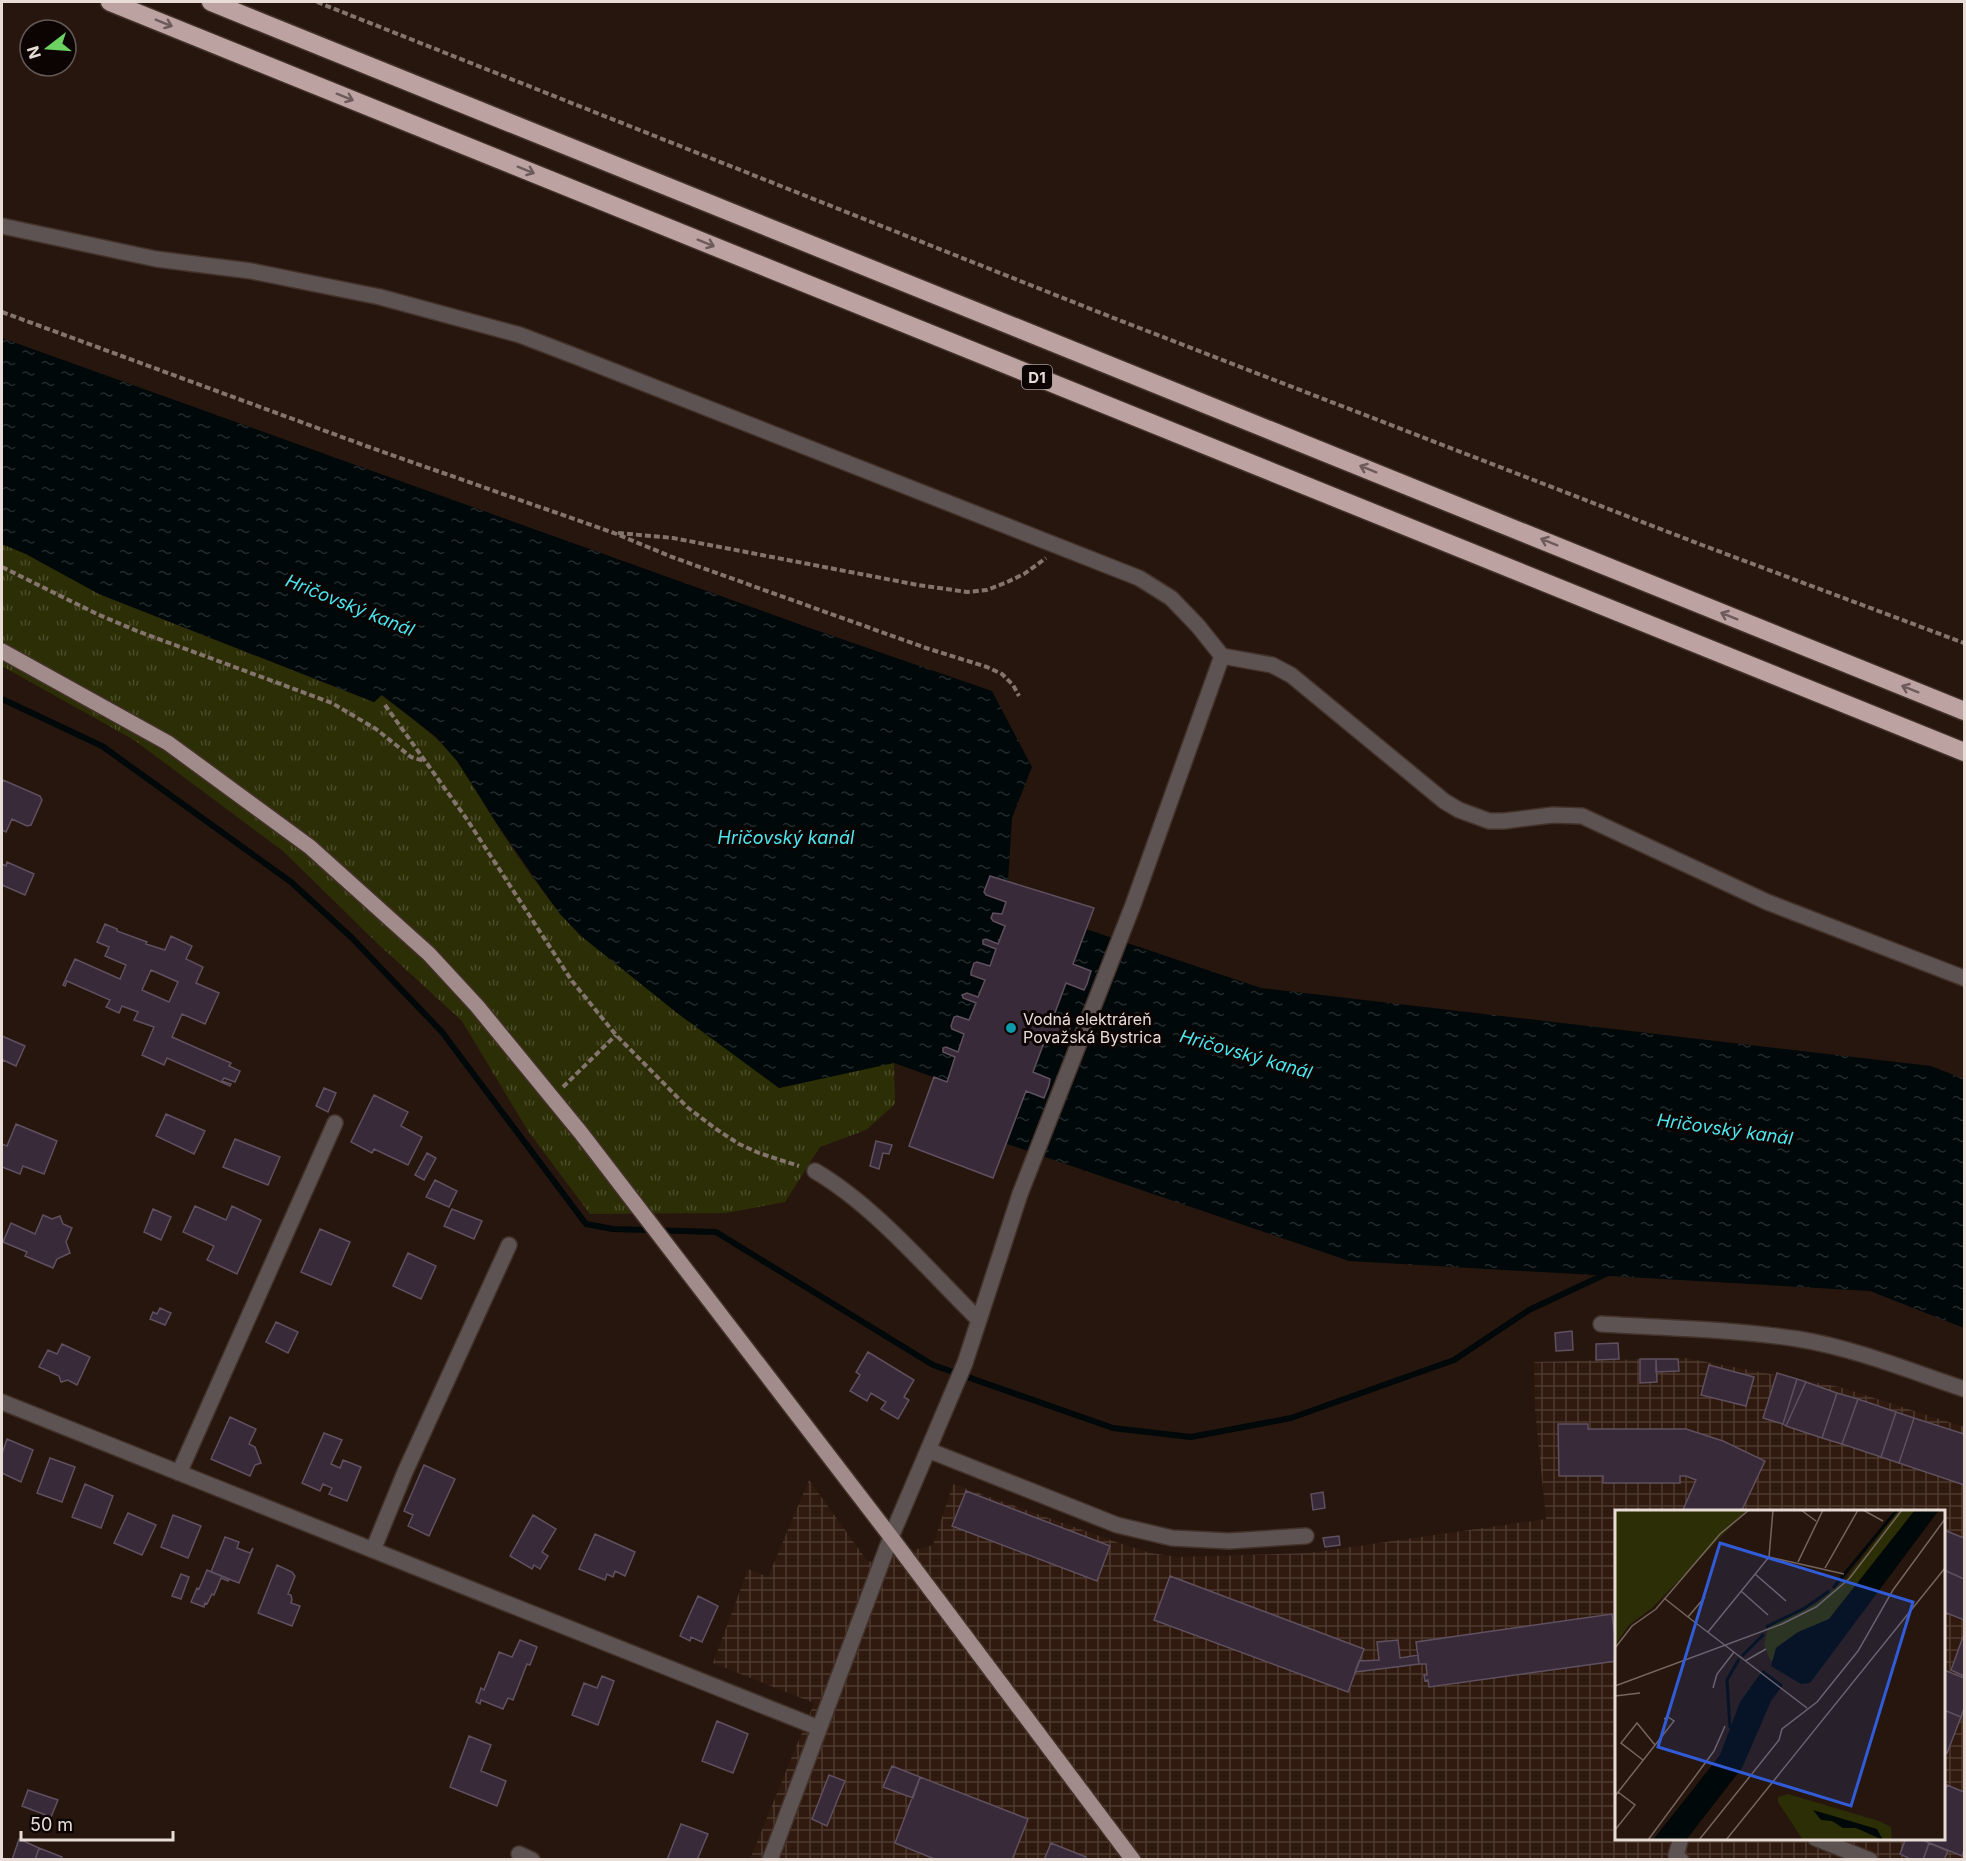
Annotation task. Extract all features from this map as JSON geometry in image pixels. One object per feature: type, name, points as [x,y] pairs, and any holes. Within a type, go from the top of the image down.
[{"type":"highway","name":"D1","points":[[110,2],[1965,752]]},
{"type":"highway","name":"D1","points":[[211,2],[1965,711]]},
{"type":"main road","points":[[2,651],[168,743],[310,847],[429,954],[477,1006],[553,1097],[891,1537],[1134,1860]]},
{"type":"street","points":[[2,226],[156,259],[303,280],[412,305],[520,335],[1139,578],[1171,598],[1222,656],[1272,665],[1291,675],[1444,801],[1474,816],[1489,821],[1553,815],[1582,816],[1767,902],[1965,978]]},
{"type":"street","points":[[770,1860],[891,1537],[965,1363],[1020,1194],[1133,905],[1222,656]]},
{"type":"street","points":[[179,1473],[335,1123]]},
{"type":"street","points":[[815,1171],[834,1182],[859,1202],[979,1320]]},
{"type":"street","points":[[373,1550],[405,1472],[509,1245]]},
{"type":"street","points":[[1601,1324],[1717,1330],[1798,1339],[1854,1353],[1965,1389]]},
{"type":"street","points":[[2,1402],[819,1728]]},
{"type":"street","points":[[928,1450],[1117,1525],[1161,1536],[1229,1541],[1306,1536]]},
{"type":"street","points":[[1681,1840],[1676,1855],[1681,1860]]},
{"type":"street","points":[[1818,1840],[1870,1860]]},
{"type":"path","points":[[317,2],[1133,326],[1702,545],[1965,643]]},
{"type":"path","points":[[2,312],[380,451],[614,533],[672,557],[926,648],[987,666],[1002,674],[1013,685],[1019,696]]},
{"type":"path","points":[[614,533],[674,538],[918,585],[967,592],[987,590],[1024,574],[1061,546]]},
{"type":"path","points":[[2,567],[127,627],[332,703],[376,729],[411,757],[426,761]]},
{"type":"path","points":[[385,705],[466,818],[572,981],[616,1035],[687,1107],[716,1129],[739,1144],[759,1153],[815,1171]]},
{"type":"path","points":[[553,1097],[616,1035]]},
{"type":"shaded area","points":[[1685,1358],[1840,1387],[1964,1427],[1964,1859],[750,1859],[814,1703],[713,1663],[748,1569],[768,1577],[809,1480],[868,1562],[933,1545],[953,1484],[1151,1553],[1178,1557],[1309,1553],[1546,1519],[1535,1409],[1534,1362]]},
{"type":"green space","points":[[2,544],[26,554],[99,594],[373,702],[381,695],[449,751],[468,776],[525,867],[581,936],[779,1088],[894,1062],[895,1104],[866,1130],[820,1147],[785,1202],[726,1213],[590,1214],[528,1131],[462,1021],[377,943],[283,851],[134,740],[2,666]]},
{"type":"water","name":"Hričovský kanál","points":[[2,338],[807,627],[992,691],[1032,767],[1012,818],[1008,881],[991,876],[985,892],[986,895],[1006,902],[1002,914],[993,913],[991,918],[993,922],[1005,926],[998,944],[983,940],[983,944],[996,949],[990,966],[974,963],[971,975],[985,980],[978,997],[967,993],[962,995],[963,998],[976,1003],[969,1020],[954,1017],[952,1030],[964,1034],[958,1052],[946,1047],[942,1050],[955,1057],[947,1082],[894,1063],[779,1088],[677,1013],[581,936],[560,914],[544,892],[457,761],[436,737],[382,695],[374,702],[99,594],[26,554],[2,544]]},
{"type":"water","name":"Hričovský kanál","points":[[1086,929],[1261,988],[1931,1066],[1964,1079],[1964,1328],[1870,1291],[1349,1261],[1007,1144],[1026,1091],[1043,1098],[1050,1079],[1033,1072],[1046,1037],[1064,1044],[1071,1024],[1053,1018],[1066,983],[1087,984],[1091,971],[1073,964]]},
{"type":"building","points":[[3,780],[40,796],[42,800],[31,825],[27,826],[12,819],[6,832],[2,830]]},
{"type":"building","points":[[7,862],[34,874],[25,895],[2,885],[2,864],[6,866]]},
{"type":"building","name":"Vodná elektráreň Považská Bystrica","points":[[990,876],[1094,908],[1073,964],[1091,971],[1087,984],[1084,990],[1066,983],[1053,1018],[1071,1025],[1069,1031],[1064,1044],[1046,1037],[1033,1072],[1050,1079],[1049,1085],[1044,1098],[1026,1091],[993,1178],[909,1146],[934,1077],[947,1082],[955,1057],[943,1052],[943,1048],[958,1052],[964,1034],[952,1029],[954,1017],[969,1020],[976,1003],[963,998],[962,995],[967,993],[978,997],[985,980],[971,975],[974,963],[990,966],[996,949],[983,944],[983,940],[998,944],[1005,926],[991,918],[993,913],[1002,914],[1006,902],[986,895],[984,892]]},
{"type":"building","points":[[105,924],[147,942],[146,944],[165,950],[171,936],[192,946],[186,959],[203,967],[196,983],[219,993],[205,1024],[182,1014],[172,1037],[231,1063],[229,1066],[240,1071],[235,1082],[224,1078],[222,1081],[231,1084],[230,1086],[167,1058],[164,1065],[142,1055],[154,1027],[134,1020],[138,1012],[122,1006],[119,1013],[106,1007],[110,1000],[67,981],[65,986],[63,985],[75,959],[120,979],[126,965],[105,956],[109,947],[97,942]],"holes":[[[151,970],[178,982],[169,1002],[142,990]]]},
{"type":"building","points":[[2,1036],[25,1046],[16,1066],[3,1060],[2,1063]]},
{"type":"building","points":[[324,1088],[336,1093],[328,1112],[316,1106]]},
{"type":"building","points":[[374,1095],[408,1112],[401,1126],[422,1137],[408,1165],[374,1149],[372,1153],[351,1142]]},
{"type":"building","points":[[166,1114],[205,1131],[194,1154],[156,1136]]},
{"type":"building","points":[[16,1124],[57,1141],[44,1174],[23,1166],[20,1174],[2,1167],[2,1144],[7,1146]]},
{"type":"building","points":[[235,1139],[280,1157],[268,1185],[223,1167]]},
{"type":"building","points":[[876,1141],[892,1145],[889,1154],[883,1153],[879,1169],[870,1166]]},
{"type":"building","points":[[427,1153],[436,1158],[424,1180],[415,1175]]},
{"type":"building","points":[[435,1180],[457,1191],[449,1207],[426,1197]]},
{"type":"building","points":[[195,1206],[226,1220],[232,1206],[261,1220],[237,1274],[207,1260],[214,1246],[183,1232]]},
{"type":"building","points":[[153,1209],[171,1217],[161,1240],[144,1232]]},
{"type":"building","points":[[452,1209],[482,1221],[474,1239],[444,1226]]},
{"type":"building","points":[[43,1215],[52,1219],[60,1216],[63,1224],[72,1228],[66,1242],[70,1253],[57,1259],[53,1268],[25,1256],[27,1252],[3,1242],[11,1223],[35,1234]]},
{"type":"building","points":[[320,1229],[350,1242],[331,1285],[301,1272]]},
{"type":"building","points":[[408,1253],[436,1266],[421,1299],[393,1286]]},
{"type":"building","points":[[160,1308],[171,1313],[165,1325],[150,1319],[153,1312],[157,1314]]},
{"type":"building","points":[[276,1322],[298,1332],[288,1353],[266,1342]]},
{"type":"building","points":[[1572,1331],[1573,1350],[1556,1351],[1555,1333]]},
{"type":"building","points":[[1618,1343],[1619,1359],[1596,1360],[1596,1344]]},
{"type":"building","points":[[62,1344],[90,1357],[77,1385],[68,1380],[61,1382],[59,1376],[39,1367],[48,1350],[57,1354]]},
{"type":"building","points":[[868,1352],[914,1380],[904,1397],[909,1400],[898,1419],[881,1409],[886,1402],[871,1393],[867,1401],[850,1391],[860,1375],[856,1372]]},
{"type":"building","points":[[1640,1359],[1656,1359],[1657,1382],[1640,1383]]},
{"type":"building","points":[[1656,1359],[1678,1359],[1679,1371],[1656,1372]]},
{"type":"building","points":[[1709,1365],[1754,1377],[1746,1406],[1701,1395]]},
{"type":"building","points":[[1777,1373],[1797,1379],[1783,1424],[1763,1418]]},
{"type":"building","points":[[1797,1379],[1806,1382],[1786,1426],[1783,1424]]},
{"type":"building","points":[[1806,1382],[1837,1393],[1822,1438],[1786,1426]]},
{"type":"building","points":[[1837,1393],[1858,1399],[1842,1444],[1822,1438]]},
{"type":"building","points":[[1858,1399],[1896,1412],[1881,1457],[1842,1444]]},
{"type":"building","points":[[1896,1412],[1914,1418],[1899,1463],[1881,1457]]},
{"type":"building","points":[[230,1417],[256,1429],[249,1444],[255,1447],[261,1463],[255,1465],[250,1476],[211,1459]]},
{"type":"building","points":[[1914,1418],[1964,1434],[1964,1485],[1899,1463]]},
{"type":"building","points":[[1558,1424],[1588,1424],[1588,1429],[1686,1429],[1723,1441],[1765,1461],[1742,1510],[1683,1510],[1696,1480],[1686,1476],[1680,1476],[1680,1483],[1603,1483],[1603,1476],[1559,1476]]},
{"type":"building","points":[[324,1433],[342,1440],[331,1464],[340,1468],[343,1460],[361,1467],[347,1501],[329,1494],[332,1488],[323,1484],[320,1491],[302,1483]]},
{"type":"building","points":[[7,1439],[33,1450],[21,1482],[2,1473],[2,1454]]},
{"type":"building","points":[[50,1458],[75,1467],[62,1502],[37,1493]]},
{"type":"building","points":[[424,1465],[455,1479],[429,1536],[408,1526],[413,1515],[404,1511]]},
{"type":"building","points":[[85,1484],[113,1496],[101,1528],[72,1517]]},
{"type":"building","points":[[966,1491],[1110,1546],[1097,1581],[952,1526]]},
{"type":"building","points":[[1323,1492],[1325,1508],[1313,1510],[1311,1494]]},
{"type":"building","points":[[128,1513],[156,1525],[142,1555],[114,1543]]},
{"type":"building","points":[[173,1515],[201,1526],[188,1558],[161,1547]]},
{"type":"building","points":[[533,1515],[556,1529],[542,1552],[548,1556],[540,1569],[534,1565],[532,1569],[510,1556]]},
{"type":"building","points":[[1945,1530],[1964,1538],[1964,1579],[1945,1570]]},
{"type":"building","points":[[595,1534],[635,1552],[625,1576],[615,1571],[613,1577],[607,1574],[605,1580],[579,1569]]},
{"type":"building","points":[[1339,1536],[1340,1545],[1325,1547],[1323,1538]]},
{"type":"building","points":[[225,1537],[239,1542],[237,1548],[250,1553],[253,1548],[239,1583],[211,1572]]},
{"type":"building","points":[[277,1565],[292,1572],[295,1576],[288,1594],[291,1595],[291,1603],[300,1606],[292,1626],[258,1613]]},
{"type":"building","points":[[207,1570],[229,1579],[228,1581],[221,1578],[214,1595],[212,1594],[204,1607],[191,1602]]},
{"type":"building","points":[[1945,1570],[1964,1579],[1964,1620],[1945,1612]]},
{"type":"building","points":[[181,1574],[189,1577],[181,1599],[172,1596]]},
{"type":"building","points":[[1170,1576],[1364,1649],[1348,1692],[1154,1620]]},
{"type":"building","points":[[698,1596],[718,1606],[702,1642],[691,1637],[690,1641],[680,1636]]},
{"type":"building","points":[[1612,1614],[1615,1661],[1429,1687],[1424,1675],[1427,1675],[1426,1664],[1419,1664],[1416,1642]]},
{"type":"building","points":[[1964,1634],[1964,1676],[1951,1670]]},
{"type":"building","points":[[520,1640],[537,1647],[530,1665],[527,1664],[513,1700],[508,1698],[503,1709],[481,1700],[480,1704],[476,1702],[481,1688],[484,1690],[499,1652],[512,1657]]},
{"type":"building","points":[[1398,1640],[1400,1658],[1418,1655],[1419,1664],[1355,1672],[1359,1661],[1379,1660],[1377,1642]]},
{"type":"building","points":[[1945,1670],[1964,1678],[1964,1708],[1961,1717],[1945,1710]]},
{"type":"building","points":[[602,1676],[614,1681],[598,1725],[572,1715],[584,1683],[597,1688]]},
{"type":"building","points":[[1945,1710],[1961,1717],[1947,1753],[1945,1752]]},
{"type":"building","points":[[717,1721],[748,1734],[733,1773],[702,1761]]},
{"type":"building","points":[[469,1736],[491,1745],[481,1771],[506,1781],[497,1806],[450,1787]]},
{"type":"building","points":[[892,1766],[920,1777],[913,1798],[883,1787]]},
{"type":"building","points":[[829,1775],[845,1781],[827,1826],[812,1819]]},
{"type":"building","points":[[920,1777],[1028,1819],[1012,1860],[937,1860],[895,1843]]},
{"type":"building","points":[[1947,1785],[1964,1792],[1964,1850],[1962,1856],[1925,1841],[1945,1840]]},
{"type":"building","points":[[28,1790],[58,1800],[51,1817],[22,1806]]},
{"type":"building","points":[[681,1824],[708,1834],[697,1860],[667,1860]]},
{"type":"building","points":[[19,1839],[39,1848],[35,1860],[12,1860]]},
{"type":"building","points":[[1905,1840],[1925,1840],[1929,1843],[1923,1860],[1912,1860],[1900,1854]]},
{"type":"building","points":[[1051,1843],[1086,1857],[1085,1860],[1044,1860]]},
{"type":"building","points":[[1929,1843],[1948,1851],[1944,1860],[1923,1860]]},
{"type":"building","points":[[39,1848],[62,1857],[61,1860],[35,1860]]},
{"type":"waterway","points":[[2,699],[102,746],[291,882],[352,938],[442,1032],[586,1224],[613,1229],[716,1232],[933,1365],[1113,1428],[1191,1437],[1291,1418],[1454,1360],[1529,1310],[1612,1271]]},
{"type":"place","name":"Vodná elektráreň Považská Bystrica","points":[[1011,1028]]}]
